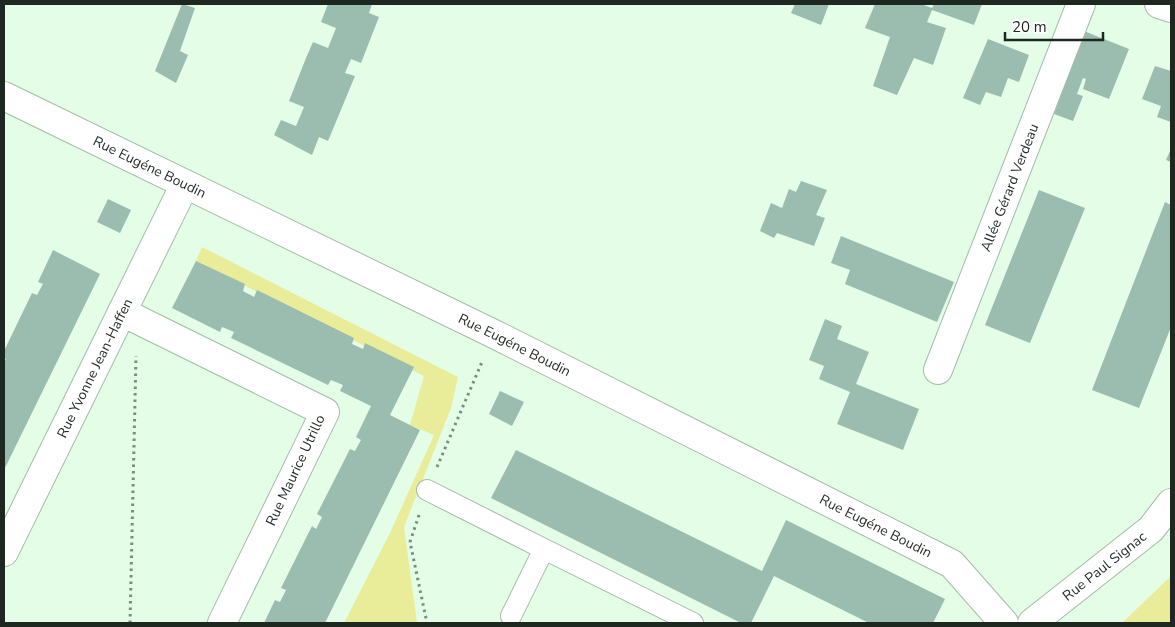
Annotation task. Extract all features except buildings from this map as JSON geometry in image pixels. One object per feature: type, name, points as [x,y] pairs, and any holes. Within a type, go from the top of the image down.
[{"type":"street","name":"Allée Gérard Verdeau","points":[[938,370],[1080,4]]},
{"type":"street","points":[[1159,4],[1171,8]]},
{"type":"street","name":"Rue Eugéne Boudin","points":[[4,96],[494,334],[952,564],[1004,623]]},
{"type":"street","name":"Rue Yvonne Jean-Haffen","points":[[4,552],[129,316],[185,184]]},
{"type":"street","name":"Rue Maurice Utrillo","points":[[129,316],[325,412],[222,623]]},
{"type":"street","name":"Rue Paul Signac","points":[[1032,623],[1151,529],[1171,503]]},
{"type":"lane","points":[[427,490],[693,623]]},
{"type":"lane","points":[[511,616],[544,549]]},
{"type":"path","points":[[129,316],[130,623]]},
{"type":"green space","points":[[202,247],[458,377],[451,408],[404,527],[417,623],[344,623],[391,531],[434,435],[410,425],[424,376],[196,261]]},
{"type":"green space","points":[[1171,576],[1171,623],[1122,623]]}]
